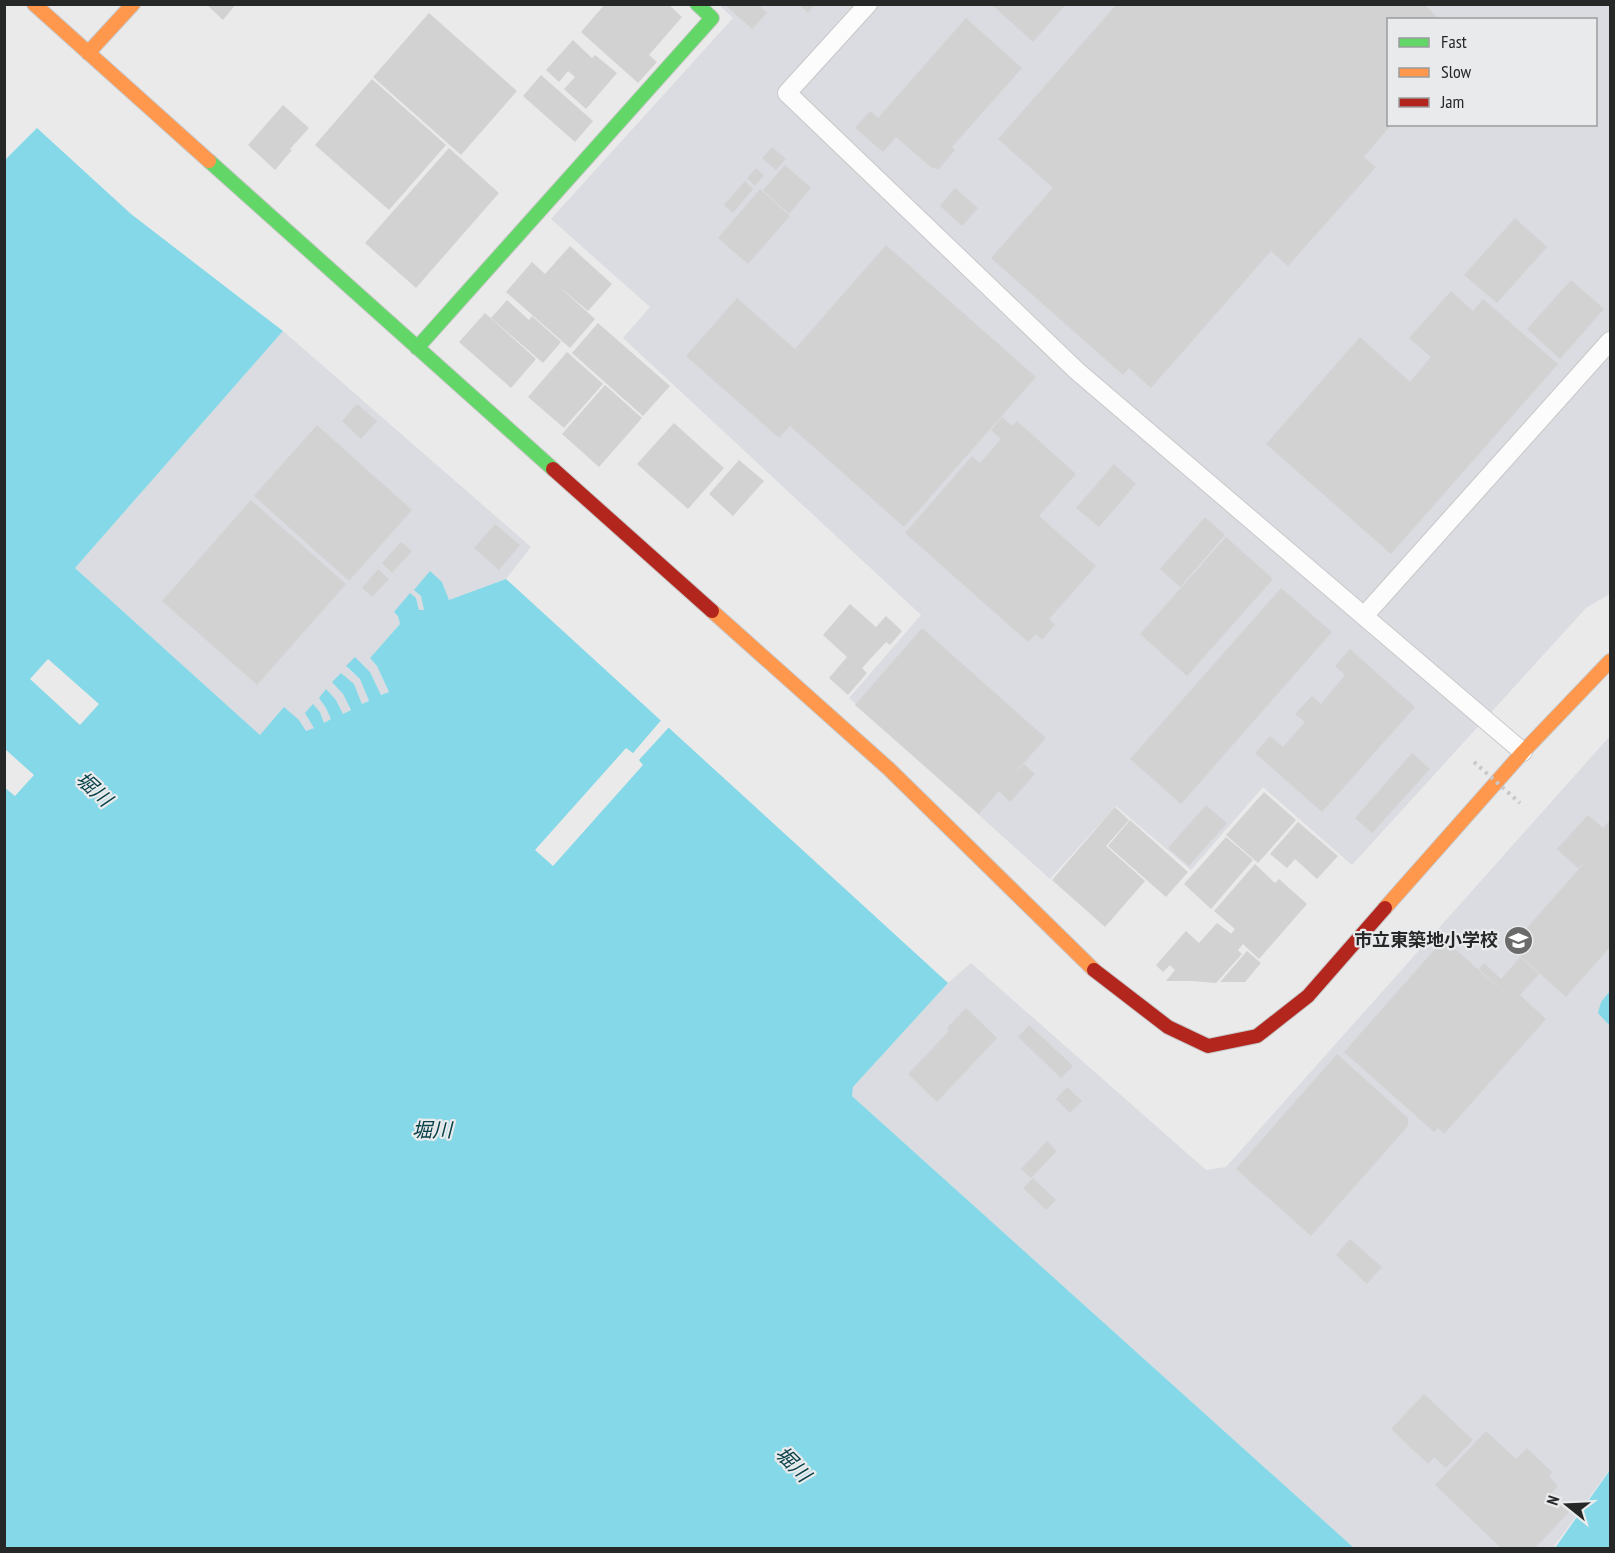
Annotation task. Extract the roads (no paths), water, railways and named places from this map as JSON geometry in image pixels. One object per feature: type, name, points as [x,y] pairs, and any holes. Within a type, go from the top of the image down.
[{"type":"street","points":[[34,4],[889,769],[1098,974],[1168,1027],[1208,1046],[1257,1036],[1308,996],[1523,752],[1611,661]]},
{"type":"street","points":[[88,53],[133,4]]},
{"type":"street","points":[[417,348],[712,18],[697,4]]},
{"type":"lane","points":[[868,4],[787,93],[1077,370],[1523,752]]},
{"type":"lane","points":[[1364,616],[1611,341]]},
{"type":"water","name":"堀川","points":[[37,128],[131,214],[283,331],[75,568],[260,735],[284,707],[299,720],[306,731],[314,728],[305,713],[313,704],[320,712],[324,723],[331,719],[319,698],[326,689],[336,700],[343,714],[351,710],[343,694],[332,682],[341,673],[354,684],[362,704],[369,701],[360,679],[346,666],[355,657],[370,672],[381,695],[389,692],[377,666],[370,658],[400,624],[394,612],[410,593],[416,598],[419,610],[424,610],[421,596],[414,590],[430,571],[442,582],[449,600],[506,579],[948,983],[853,1087],[852,1096],[1354,1548],[5,1548],[4,787],[15,796],[34,775],[5,749],[5,160]],"holes":[[[48,659],[99,704],[80,725],[30,679]]]},
{"type":"water","points":[[1610,991],[1610,1026],[1598,1013],[1601,1002]]},
{"type":"water","points":[[1610,1470],[1610,1548],[1555,1548]]},
{"type":"place","name":"市立東築地小学校","points":[[1519,940]]}]
